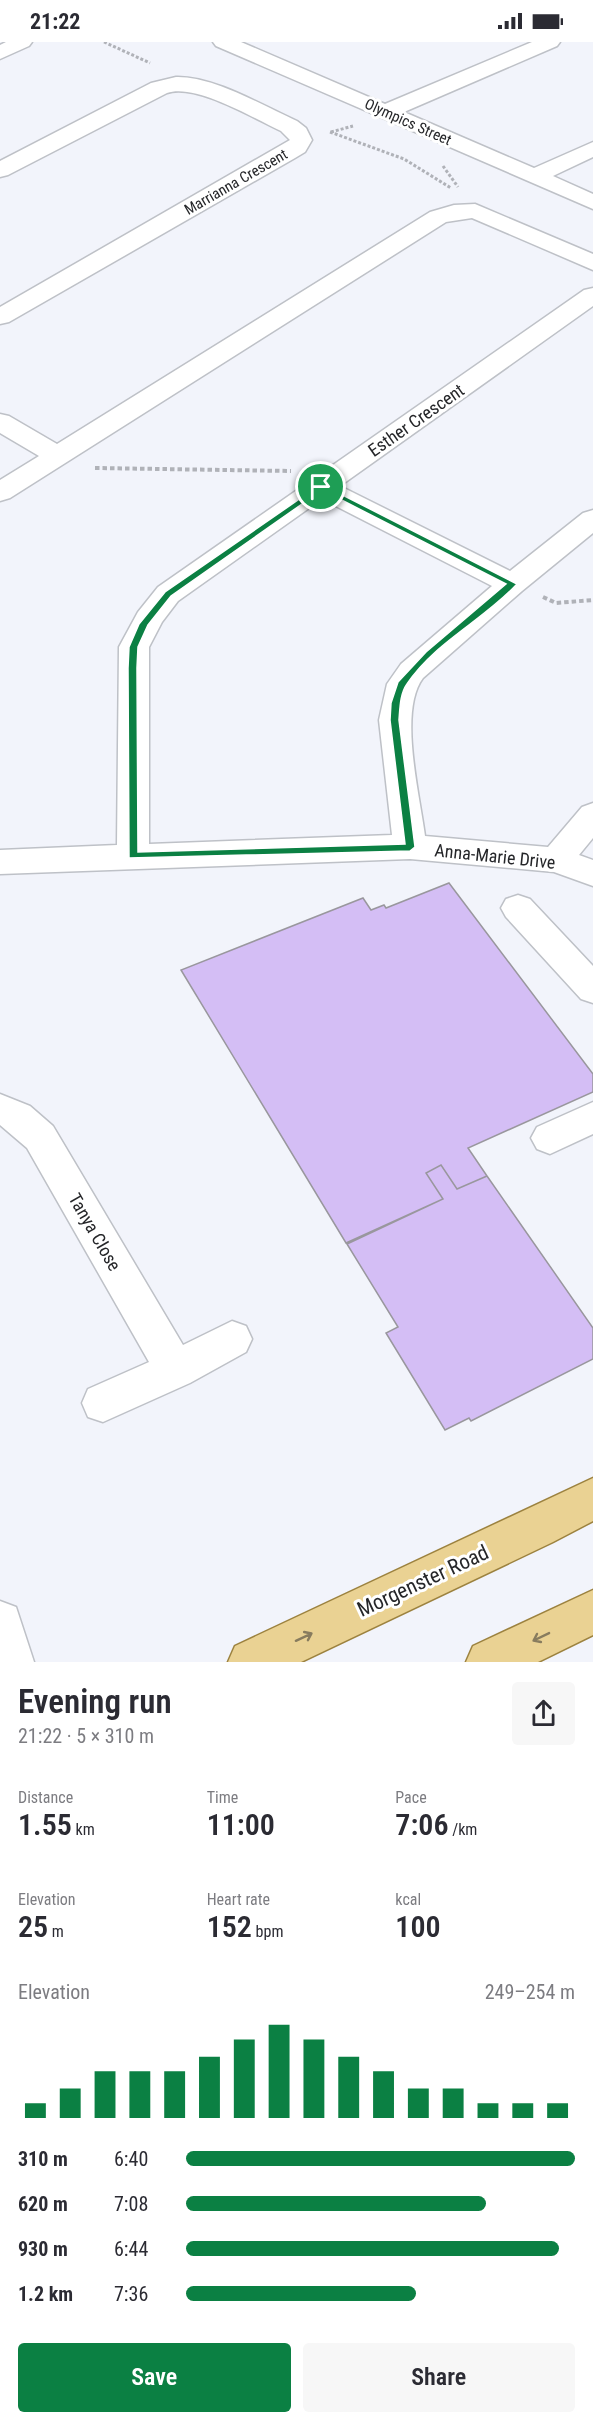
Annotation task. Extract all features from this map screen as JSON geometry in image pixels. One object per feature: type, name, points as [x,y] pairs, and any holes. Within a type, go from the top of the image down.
[{"type":"main road","name":"Morgenster Road","points":[[251,1662],[593,1499]]},
{"type":"main road","points":[[489,1662],[593,1612]]},
{"type":"street","points":[[0,53],[22,42]]},
{"type":"street","name":"Olympics Street","points":[[223,42],[593,202]]},
{"type":"street","points":[[248,54],[279,42]]},
{"type":"street","points":[[386,112],[550,42]]},
{"type":"street","name":"Marrianna Crescent","points":[[0,170],[159,88],[186,83],[205,88],[289,126],[298,133],[302,140],[297,147],[287,153],[0,317]]},
{"type":"street","points":[[534,177],[593,149]]},
{"type":"street","points":[[0,492],[419,228],[460,205],[593,263]]},
{"type":"street","name":"Esther Crescent","points":[[133,856],[132,668],[134,647],[144,624],[168,594],[593,295]]},
{"type":"street","points":[[0,422],[58,456]]},
{"type":"street","points":[[321,487],[512,584]]},
{"type":"street","points":[[410,847],[394,720],[402,684],[429,654],[593,519]]},
{"type":"street","points":[[556,860],[593,815]]},
{"type":"street","name":"Anna-Marie Drive","points":[[0,862],[410,847],[556,860],[593,873]]},
{"type":"street","points":[[518,908],[593,989]]},
{"type":"street","name":"Tanya Close","points":[[0,1109],[10,1112],[27,1123],[40,1137],[176,1370]]},
{"type":"street","points":[[550,1138],[593,1117]]},
{"type":"street","points":[[104,1403],[176,1370],[232,1339]]},
{"type":"street","points":[[0,1623],[11,1662]]},
{"type":"path","points":[[104,42],[182,77],[186,83]]},
{"type":"path","points":[[302,140],[376,120],[386,112]]},
{"type":"path","points":[[330,132],[404,159],[437,177],[460,205]]},
{"type":"path","points":[[450,140],[433,150],[460,205]]},
{"type":"path","points":[[58,456],[79,467],[299,471],[321,487]]},
{"type":"path","points":[[512,584],[556,603],[593,600]]},
{"type":"building","points":[[449,883],[593,1074],[593,1092],[468,1148],[487,1176],[457,1189],[441,1165],[426,1173],[443,1199],[346,1243],[181,970],[363,898],[371,910],[384,905],[386,908]]},
{"type":"building","points":[[441,1165],[457,1189],[487,1176],[593,1328],[593,1359],[471,1421],[469,1418],[445,1430],[386,1333],[398,1327],[347,1244],[443,1199],[426,1173]]},
{"type":"route","points":[[321,487],[512,584],[429,654],[412,670],[402,684],[394,720],[410,847],[133,856],[132,668],[134,647],[144,624],[168,594],[321,487]]}]
